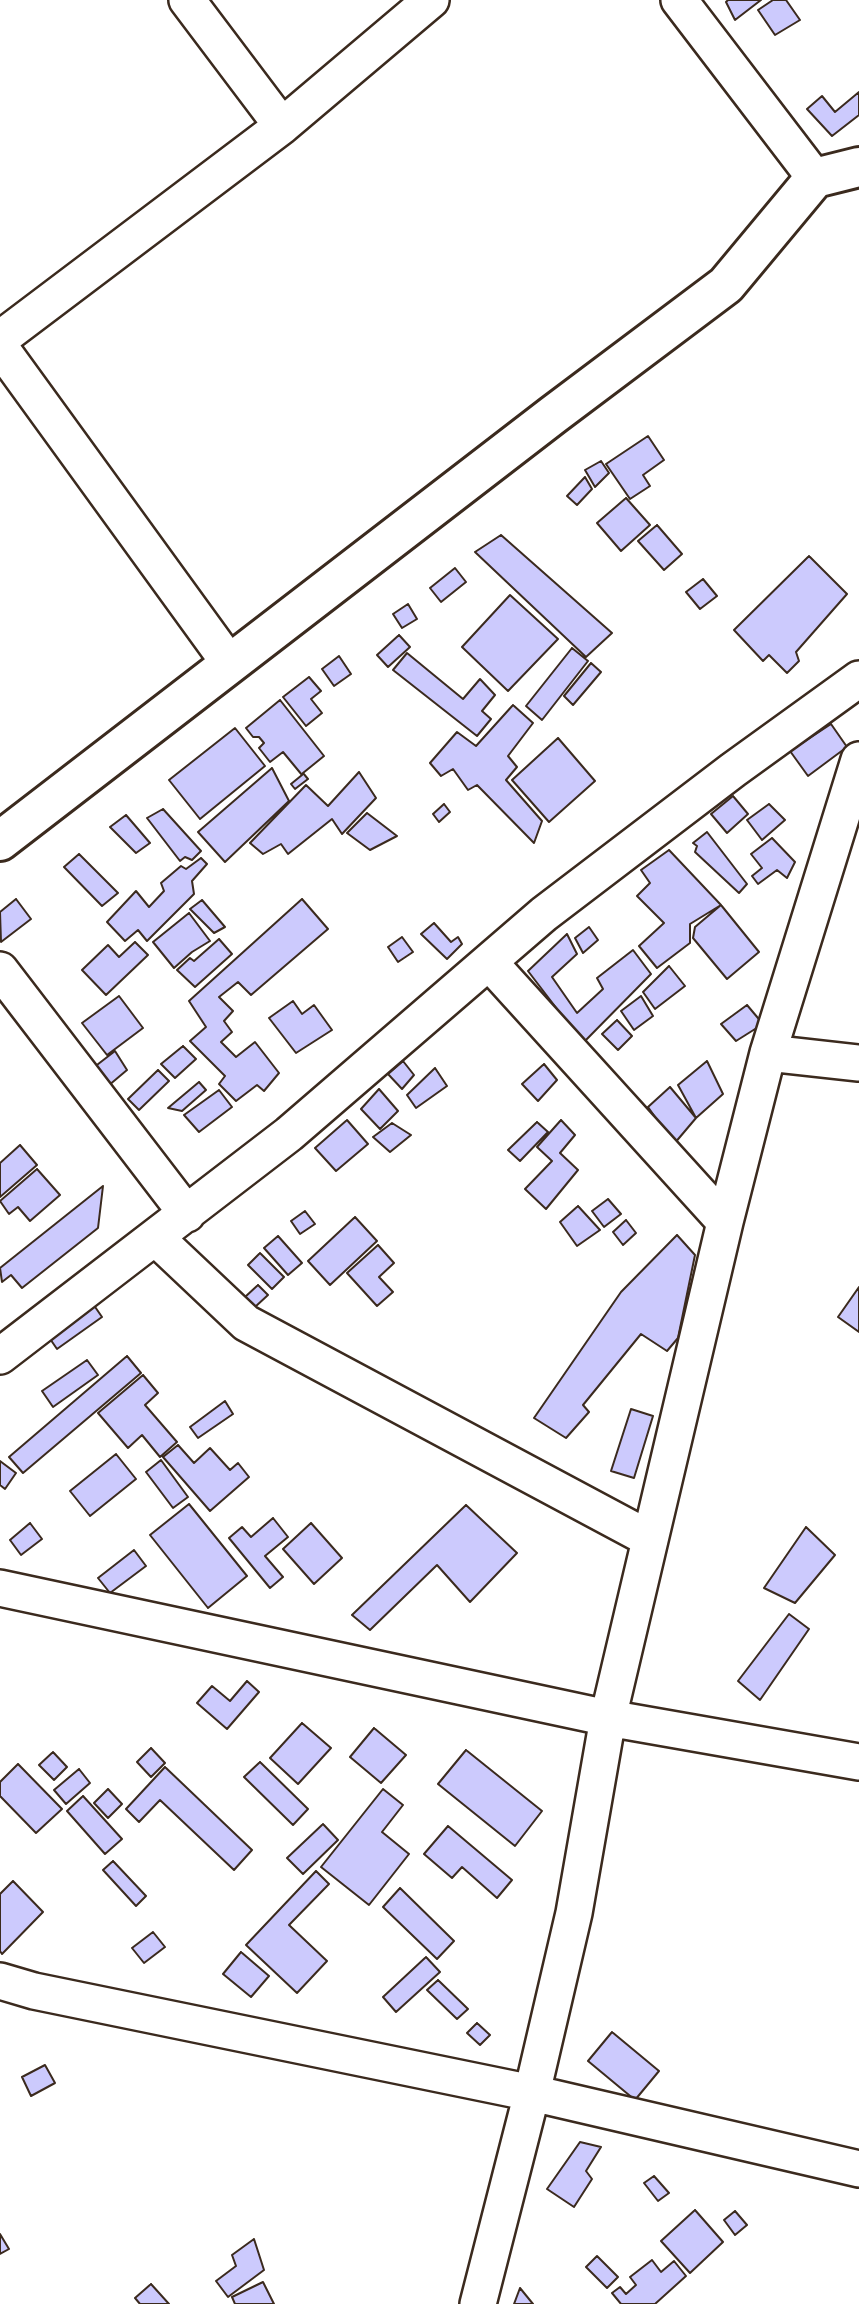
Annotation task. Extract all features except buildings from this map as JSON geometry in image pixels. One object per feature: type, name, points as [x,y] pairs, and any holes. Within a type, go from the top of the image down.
[{"type":"street","points":[[187,0],[282,125]]},
{"type":"street","points":[[0,339],[282,125],[431,0]]},
{"type":"street","points":[[679,0],[815,178]]},
{"type":"street","points":[[0,841],[614,368],[726,285],[815,178],[859,167]]},
{"type":"street","points":[[0,347],[230,664]]},
{"type":"street","points":[[0,1356],[289,1134],[544,914],[859,679]]},
{"type":"street","points":[[478,2304],[532,2093],[574,1913],[608,1718],[648,1538],[672,1450],[725,1222],[768,1053],[859,760]]},
{"type":"street","points":[[489,962],[725,1222]]},
{"type":"street","points":[[0,970],[187,1214]]},
{"type":"street","points":[[768,1053],[859,1063]]},
{"type":"street","points":[[156,1238],[246,1324],[648,1538]]},
{"type":"street","points":[[0,1588],[608,1718],[859,1762]]},
{"type":"street","points":[[0,1981],[34,1991],[532,2093],[859,2169]]}]
